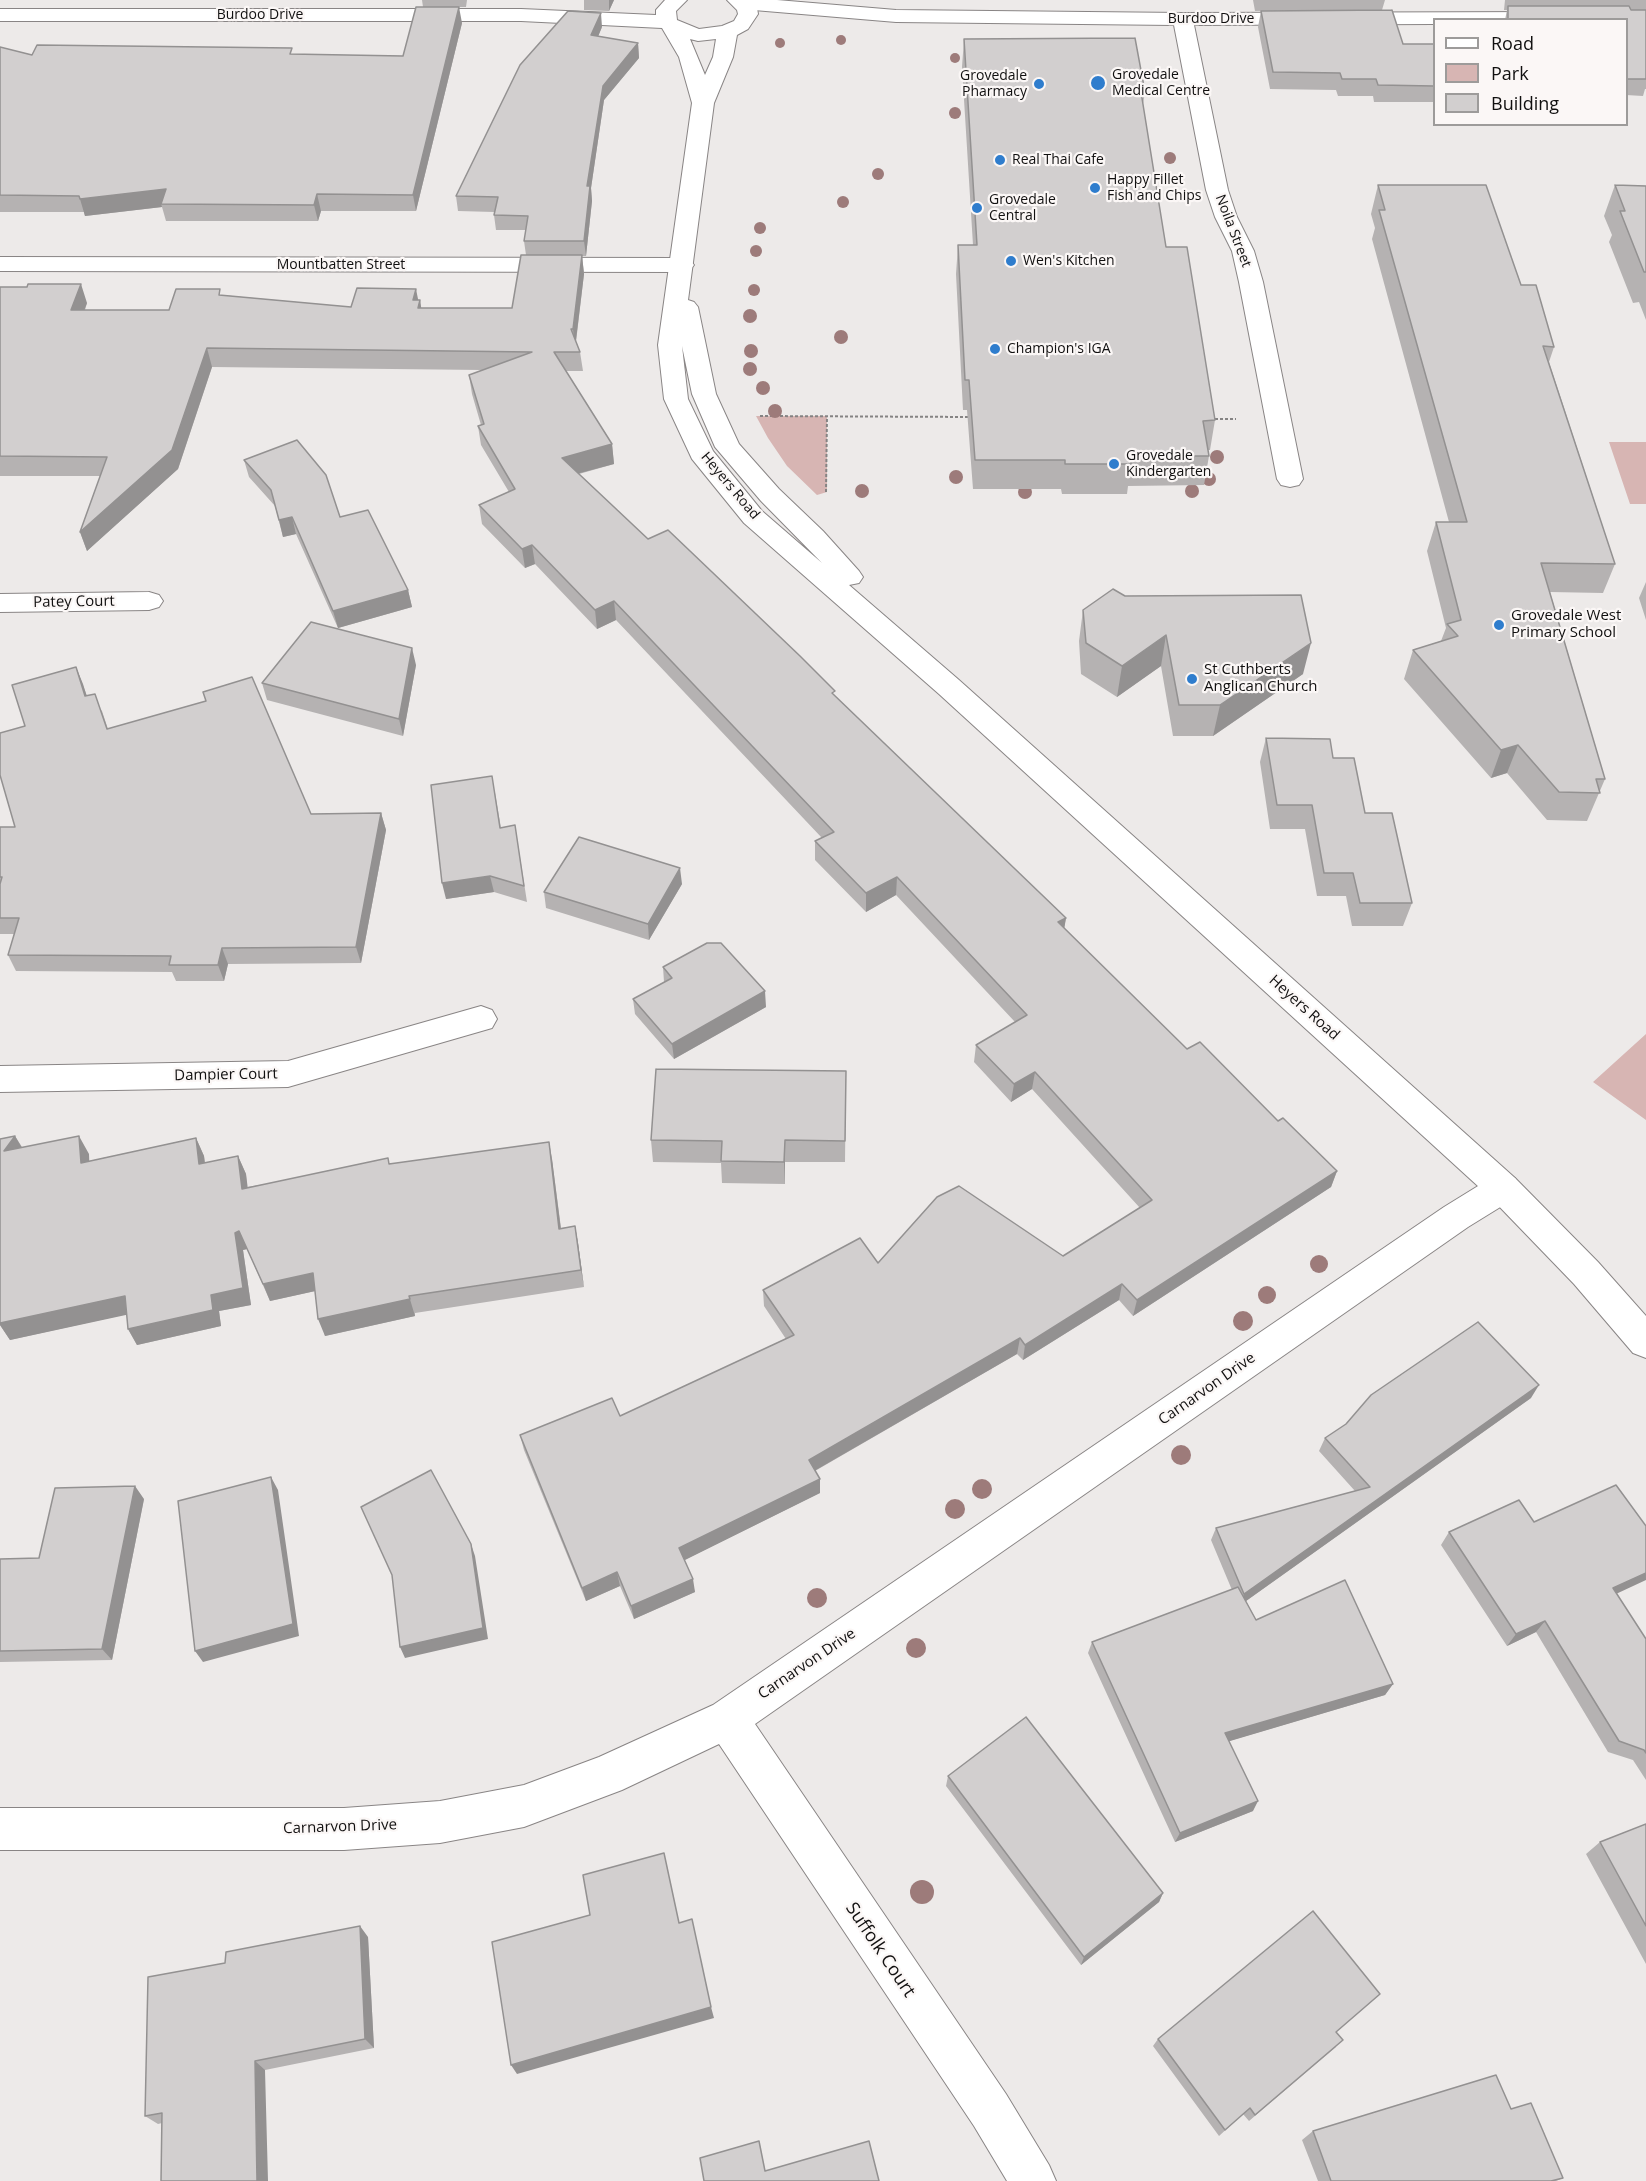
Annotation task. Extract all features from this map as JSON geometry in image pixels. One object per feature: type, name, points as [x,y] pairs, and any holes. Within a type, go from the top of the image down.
[{"type":"street","name":"Burdoo Drive","points":[[740,2],[884,15],[1183,19],[1433,18]]},
{"type":"street","name":"Heyers Road","points":[[740,2],[748,14],[734,29],[703,103],[670,345],[676,399],[701,453],[753,517],[949,687],[1503,1188],[1586,1273],[1646,1342]]},
{"type":"street","name":"Burdoo Drive","points":[[0,15],[672,14]]},
{"type":"street","name":"Heyers Road","points":[[672,14],[689,57],[703,103]]},
{"type":"street","points":[[672,14],[699,35],[734,29]]},
{"type":"street","name":"Burdoo Drive","points":[[734,29],[884,15]]},
{"type":"street","name":"Noila Street","points":[[1183,19],[1216,182],[1226,217],[1243,251],[1290,479]]},
{"type":"street","name":"Mountbatten Street","points":[[0,264],[681,272]]},
{"type":"street","name":"Patey Court","points":[[0,603],[149,601]]},
{"type":"street","name":"Dampier Court","points":[[0,1079],[288,1074],[480,1019]]},
{"type":"street","name":"Carnarvon Drive","points":[[0,1829],[344,1829],[440,1822],[524,1806],[607,1775],[726,1719],[1456,1217],[1503,1188]]},
{"type":"street","name":"Suffolk Court","points":[[726,1719],[990,2110],[1033,2181]]},
{"type":"path","points":[[756,416],[982,417]]},
{"type":"path","points":[[817,495],[827,492],[827,416]]},
{"type":"path","points":[[1207,418],[1278,419]]},
{"type":"green space","points":[[756,416],[827,416],[827,492],[817,495],[787,466]]},
{"type":"green space","points":[[1609,442],[1646,442],[1646,504],[1630,504]]},
{"type":"green space","points":[[1646,1034],[1646,1120],[1593,1082]]},
{"type":"building","points":[[1508,6],[1629,6],[1631,10],[1646,10],[1646,79],[1628,79],[1628,18],[1508,18]]},
{"type":"building","points":[[416,7],[459,7],[413,195],[317,194],[314,205],[161,204],[166,189],[80,199],[79,196],[0,195],[0,47],[32,55],[37,45],[292,48],[290,54],[403,56]]},
{"type":"building","points":[[1392,10],[1403,44],[1433,44],[1433,86],[1378,85],[1376,79],[1342,79],[1340,73],[1273,72],[1261,11]]},
{"type":"building","points":[[568,11],[601,13],[591,35],[638,43],[603,86],[587,186],[590,186],[584,241],[524,241],[528,216],[494,215],[498,197],[456,196],[520,65]]},
{"type":"building","points":[[1135,38],[1145,92],[1141,92],[1166,247],[1187,247],[1215,420],[1203,421],[1209,456],[1131,456],[1131,464],[1065,464],[1065,460],[975,460],[969,380],[965,380],[958,245],[977,245],[964,39]]},
{"type":"building","points":[[1378,185],[1486,185],[1521,285],[1536,285],[1554,347],[1543,346],[1615,564],[1541,563],[1605,779],[1596,779],[1600,793],[1559,792],[1518,745],[1501,750],[1413,650],[1458,636],[1447,624],[1461,620],[1436,522],[1467,522],[1379,210],[1385,210]]},
{"type":"building","points":[[1615,185],[1646,186],[1646,272],[1644,272],[1620,211],[1625,211]]},
{"type":"building","points":[[521,255],[582,255],[573,329],[571,329],[580,352],[554,352],[612,444],[562,458],[648,539],[668,530],[800,656],[835,691],[832,693],[1066,918],[1058,922],[1187,1049],[1200,1042],[1278,1121],[1283,1118],[1337,1171],[1137,1300],[1122,1284],[1025,1345],[1020,1338],[809,1460],[820,1479],[679,1548],[693,1579],[631,1606],[617,1572],[582,1588],[520,1435],[612,1398],[620,1416],[794,1335],[763,1290],[860,1238],[878,1263],[937,1197],[959,1186],[1063,1256],[1152,1200],[1035,1072],[1014,1084],[976,1045],[1027,1015],[897,877],[866,893],[815,841],[834,832],[614,601],[595,610],[532,545],[522,549],[479,505],[515,489],[478,426],[484,424],[469,375],[532,352],[207,348],[172,450],[80,532],[107,457],[0,456],[0,287],[27,287],[28,284],[81,284],[71,310],[169,310],[176,289],[220,289],[219,295],[351,307],[357,288],[416,289],[413,300],[420,300],[418,308],[512,308]]},
{"type":"building","points":[[297,440],[326,475],[340,517],[368,510],[408,590],[333,611],[292,517],[279,520],[271,490],[244,460]]},
{"type":"building","points":[[1113,589],[1125,596],[1301,595],[1311,643],[1220,705],[1179,705],[1166,635],[1122,666],[1086,643],[1083,610]]},
{"type":"building","points":[[311,622],[412,648],[399,719],[262,683]]},
{"type":"building","points":[[76,667],[85,696],[95,694],[107,729],[206,701],[203,692],[252,677],[311,814],[381,813],[356,947],[222,948],[218,965],[169,965],[171,956],[8,955],[19,918],[0,918],[2,877],[0,877],[0,827],[15,827],[0,775],[0,733],[25,726],[12,685]]},
{"type":"building","points":[[1266,738],[1330,739],[1333,758],[1354,758],[1365,813],[1392,813],[1412,903],[1360,903],[1353,873],[1324,873],[1312,805],[1277,805]]},
{"type":"building","points":[[492,776],[500,828],[515,825],[524,886],[490,876],[442,883],[431,785]]},
{"type":"building","points":[[579,837],[680,868],[648,924],[544,892]]},
{"type":"building","points":[[707,943],[721,943],[765,991],[672,1044],[633,999],[672,978],[663,967]]},
{"type":"building","points":[[656,1069],[846,1071],[845,1141],[785,1140],[784,1162],[721,1161],[722,1141],[651,1140]]},
{"type":"building","points":[[15,1136],[4,1151],[79,1136],[81,1163],[196,1138],[199,1164],[238,1156],[242,1189],[388,1158],[389,1164],[549,1142],[559,1229],[575,1226],[581,1270],[409,1296],[410,1299],[318,1319],[313,1273],[263,1284],[239,1231],[235,1233],[243,1288],[211,1295],[213,1310],[128,1329],[125,1296],[0,1323],[0,1139]]},
{"type":"building","points":[[1478,1322],[1539,1385],[1244,1594],[1216,1528],[1370,1487],[1325,1438],[1346,1424],[1371,1395]]},
{"type":"building","points":[[431,1470],[471,1544],[483,1628],[400,1647],[392,1575],[361,1507]]},
{"type":"building","points":[[271,1477],[293,1624],[195,1651],[178,1501]]},
{"type":"building","points":[[1616,1485],[1646,1526],[1646,1573],[1613,1588],[1646,1639],[1646,1753],[1644,1750],[1619,1741],[1545,1621],[1516,1634],[1449,1532],[1519,1500],[1534,1522]]},
{"type":"building","points":[[135,1486],[102,1649],[0,1651],[0,1559],[39,1558],[55,1488]]},
{"type":"building","points":[[1345,1580],[1393,1684],[1225,1733],[1258,1801],[1180,1833],[1092,1642],[1238,1587],[1256,1620]]},
{"type":"building","points":[[1026,1717],[1163,1893],[1084,1957],[948,1776]]},
{"type":"building","points":[[1646,1824],[1646,1926],[1600,1842]]},
{"type":"building","points":[[664,1853],[679,1923],[692,1919],[711,2007],[511,2065],[492,1942],[590,1915],[583,1875]]},
{"type":"building","points":[[1313,1911],[1380,1994],[1336,2032],[1343,2040],[1255,2115],[1250,2108],[1225,2130],[1158,2039]]},
{"type":"building","points":[[360,1926],[365,2039],[255,2061],[257,2181],[161,2181],[162,2113],[145,2116],[148,1977],[225,1963],[226,1952]]},
{"type":"building","points":[[1496,2075],[1511,2109],[1531,2103],[1563,2178],[1551,2181],[1331,2181],[1313,2131]]},
{"type":"building","points":[[759,2141],[765,2171],[869,2141],[879,2181],[704,2181],[700,2158]]},
{"type":"place","name":"Grovedale Medical Centre","points":[[1098,83]]},
{"type":"place","name":"Grovedale Pharmacy","points":[[1039,84]]},
{"type":"place","name":"Real Thai Cafe","points":[[1000,160]]},
{"type":"place","name":"Happy Fillet Fish and Chips","points":[[1095,188]]},
{"type":"place","name":"Grovedale Central","points":[[977,208]]},
{"type":"place","name":"Wen's Kitchen","points":[[1011,261]]},
{"type":"place","name":"Champion's IGA","points":[[995,349]]},
{"type":"place","name":"Grovedale Kindergarten","points":[[1114,464]]},
{"type":"place","name":"Grovedale West Primary School","points":[[1499,625]]},
{"type":"place","name":"St Cuthberts Anglican Church","points":[[1192,679]]}]
